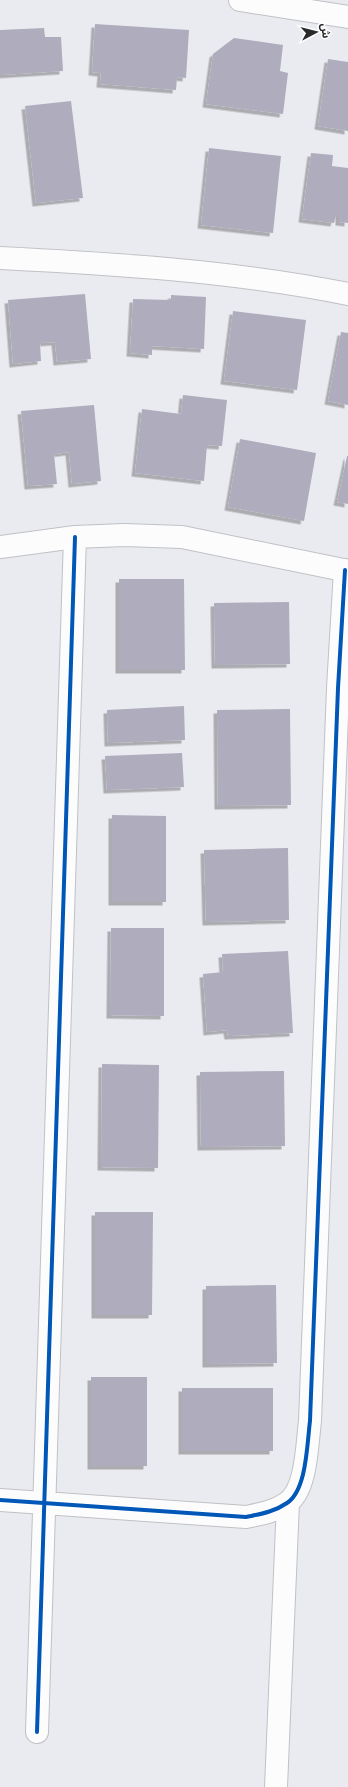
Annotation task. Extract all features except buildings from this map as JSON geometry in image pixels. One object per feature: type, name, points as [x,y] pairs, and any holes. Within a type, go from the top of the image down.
[{"type":"street","points":[[240,0],[348,17]]},
{"type":"street","points":[[0,258],[174,270],[308,286],[348,294]]},
{"type":"street","points":[[0,547],[75,538],[124,535],[182,537],[347,570],[338,688],[310,1421],[305,1462],[300,1485],[288,1502],[271,1512],[246,1517],[0,1500]]},
{"type":"street","points":[[37,1732],[75,538]]},
{"type":"street","points":[[276,1787],[288,1502]]},
{"type":"cycle path","points":[[37,1732],[75,537]]},
{"type":"cycle path","points":[[0,1500],[246,1517],[277,1509],[294,1497],[299,1488],[307,1453],[310,1421],[338,688],[345,570]]}]
